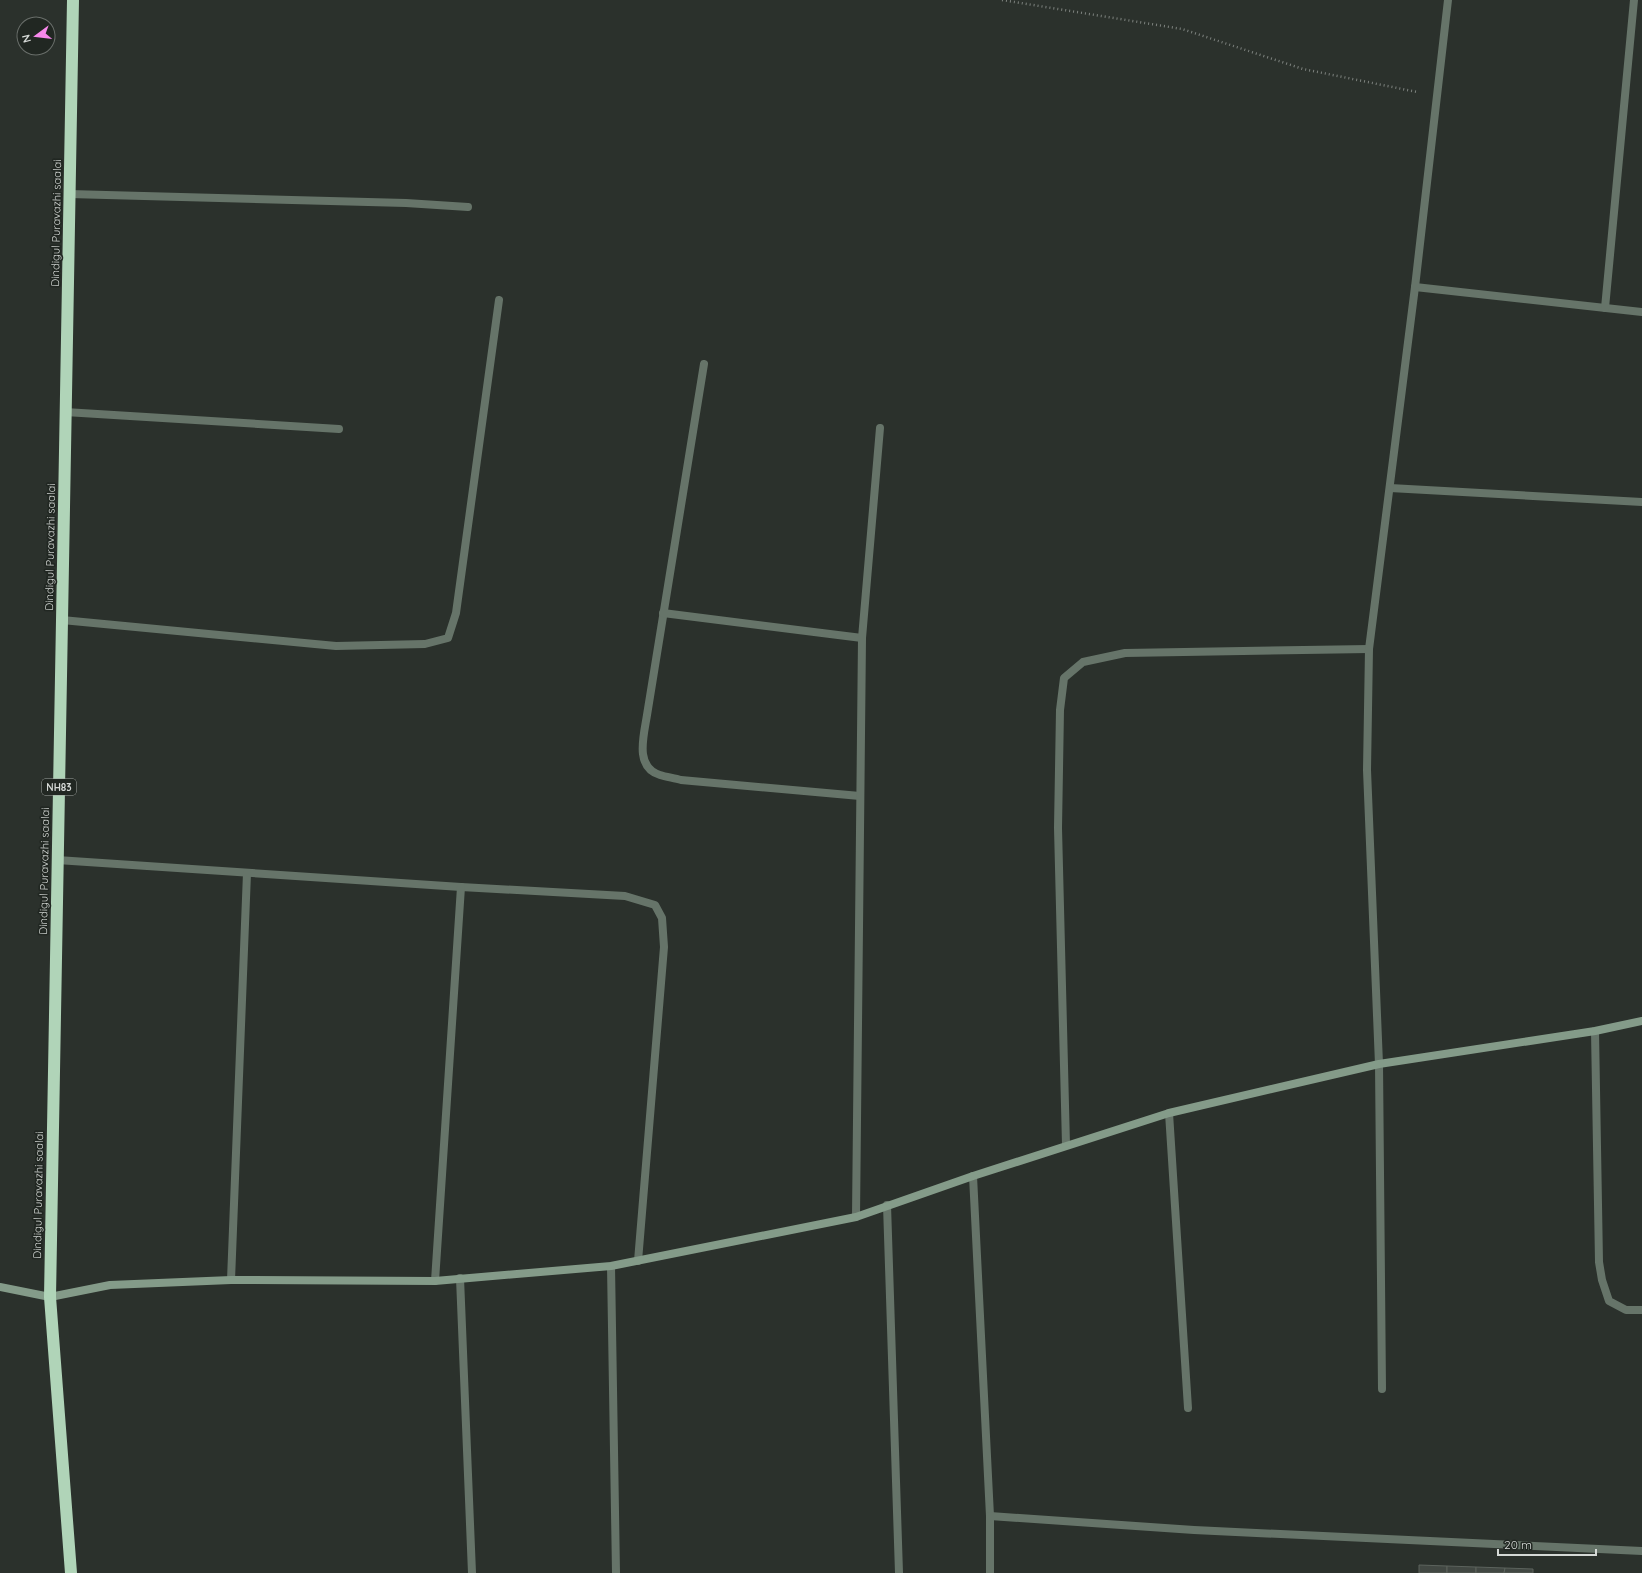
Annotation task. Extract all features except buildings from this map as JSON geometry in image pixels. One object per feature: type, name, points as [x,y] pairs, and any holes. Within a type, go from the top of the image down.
[{"type":"highway","name":"Dindigul Puravazhi saalai","points":[[71,1573],[50,1297],[73,0]]},
{"type":"street","points":[[1382,1389],[1378,1064],[1367,770],[1369,649],[1415,288],[1448,0]]},
{"type":"street","points":[[1605,308],[1634,0]]},
{"type":"street","points":[[69,194],[468,206]]},
{"type":"street","points":[[1415,288],[1642,312]]},
{"type":"street","points":[[62,620],[336,646],[425,644],[448,638],[456,614],[499,300]]},
{"type":"street","points":[[704,364],[663,613],[642,756],[648,768],[658,775],[681,780],[860,796]]},
{"type":"street","points":[[66,412],[339,429]]},
{"type":"street","points":[[856,1217],[862,638],[880,428]]},
{"type":"street","points":[[1390,488],[1642,502]]},
{"type":"street","points":[[663,613],[862,638]]},
{"type":"street","points":[[1066,1145],[1058,828],[1060,710],[1064,678],[1083,662],[1125,653],[1369,649]]},
{"type":"street","points":[[57,860],[461,887],[625,896],[655,905],[662,918],[664,947],[638,1262]]},
{"type":"street","points":[[231,1280],[247,873]]},
{"type":"street","points":[[436,1281],[461,887]]},
{"type":"street","points":[[0,1287],[50,1297],[110,1285],[231,1280],[436,1281],[612,1266],[638,1262],[856,1217],[973,1176],[1168,1113],[1378,1064],[1595,1031],[1642,1021]]},
{"type":"street","points":[[1595,1031],[1599,1262],[1602,1280],[1609,1301],[1626,1310],[1642,1310]]},
{"type":"street","points":[[1168,1113],[1188,1408]]},
{"type":"street","points":[[973,1176],[990,1516],[990,1573]]},
{"type":"street","points":[[887,1205],[899,1573]]},
{"type":"street","points":[[612,1266],[616,1573]]},
{"type":"street","points":[[460,1278],[472,1573]]},
{"type":"street","points":[[990,1516],[1194,1530],[1642,1551]]},
{"type":"path","points":[[1002,0],[1182,29],[1303,69],[1437,96]]}]
